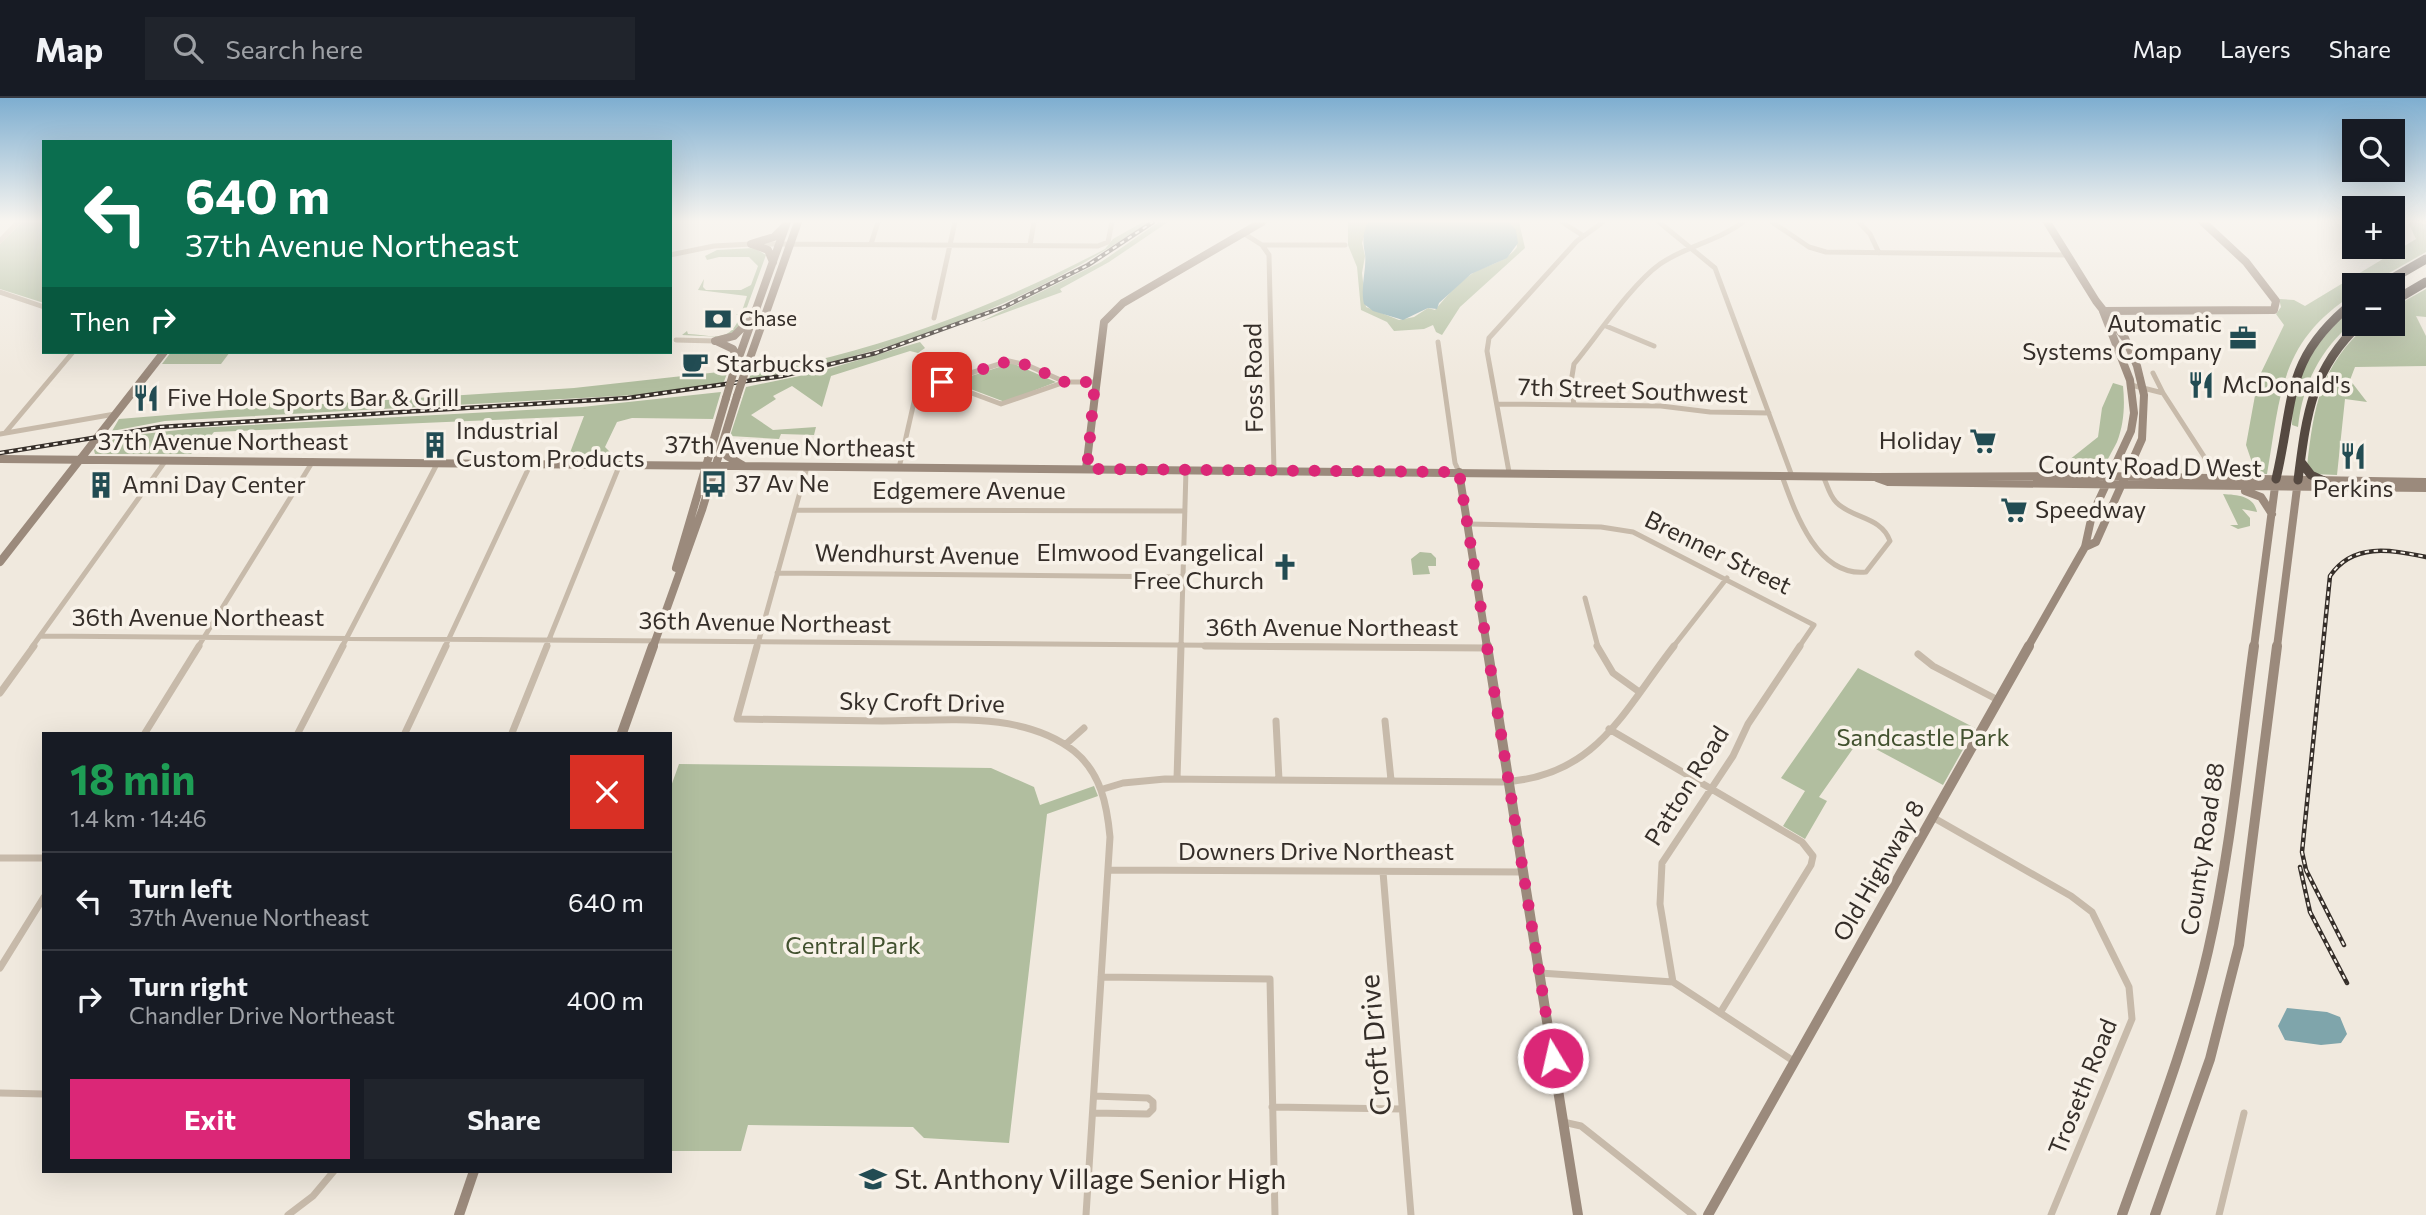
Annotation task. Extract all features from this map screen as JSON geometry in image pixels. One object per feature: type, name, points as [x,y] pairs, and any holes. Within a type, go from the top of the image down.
[{"type":"highway","points":[[2405,294],[2426,282]]},
{"type":"highway","points":[[2276,484],[2290,389],[2301,361],[2326,325],[2342,312]]},
{"type":"highway","points":[[2298,484],[2309,403],[2316,380],[2334,350],[2348,336]]},
{"type":"highway","points":[[2301,462],[2311,475],[2324,481]]},
{"type":"main road","points":[[674,583],[705,466],[768,274]]},
{"type":"main road","points":[[622,732],[653,641],[686,556],[779,274]]},
{"type":"main road","points":[[1087,469],[1100,335],[1112,312],[1175,274]]},
{"type":"main road","points":[[2079,274],[2103,312],[2274,310],[2276,301],[2256,274]]},
{"type":"main road","points":[[715,341],[738,333],[754,312]]},
{"type":"main road","name":"Old Highway 8","points":[[1708,1215],[2085,547],[2085,536],[2095,508],[2130,438],[2134,413],[2131,385],[2122,353],[2104,321],[2103,312]]},
{"type":"main road","name":"Old Highway 8","points":[[2085,547],[2096,542],[2146,423],[2143,388],[2128,345],[2114,321],[2103,312]]},
{"type":"main road","points":[[715,341],[743,344],[752,353]]},
{"type":"main road","points":[[715,341],[732,348],[738,359]]},
{"type":"main road","points":[[0,562],[162,354]]},
{"type":"main road","points":[[723,439],[727,456],[745,467]]},
{"type":"main road","name":"37th Avenue Northeast","points":[[0,459],[1459,472]]},
{"type":"main road","points":[[2132,460],[2140,472],[2156,477]]},
{"type":"main road","points":[[1459,472],[1578,1215]]},
{"type":"main road","name":"County Road D West","points":[[1459,472],[2124,480],[2227,487],[2298,484],[2426,488]]},
{"type":"main road","name":"County Road D West","points":[[1875,477],[1895,482],[2081,484],[2111,480]]},
{"type":"main road","name":"County Road D West","points":[[2124,480],[2156,477],[2218,478],[2276,484]]},
{"type":"main road","name":"County Road D West","points":[[2298,484],[2324,481],[2426,482]]},
{"type":"main road","points":[[2081,484],[2097,494],[2095,508]]},
{"type":"main road","name":"County Road 88","points":[[2122,1215],[2179,1056],[2208,951],[2226,855],[2276,484]]},
{"type":"main road","name":"County Road 88","points":[[2155,1215],[2210,1059],[2239,945],[2298,484]]},
{"type":"main road","points":[[2227,487],[2258,496],[2272,514]]},
{"type":"main road","points":[[459,1215],[473,1173]]},
{"type":"street","points":[[934,318],[944,274]]},
{"type":"street","name":"Foss Road","points":[[1269,274],[1274,471]]},
{"type":"street","points":[[1509,472],[1487,351],[1489,338],[1547,274]]},
{"type":"street","points":[[1574,405],[1572,369],[1649,274]]},
{"type":"street","points":[[1719,274],[1792,476]]},
{"type":"street","points":[[0,292],[42,306]]},
{"type":"street","points":[[1605,326],[1654,345]]},
{"type":"street","points":[[676,340],[715,341]]},
{"type":"street","points":[[1438,342],[1459,472]]},
{"type":"street","points":[[3,434],[71,354]]},
{"type":"street","points":[[900,468],[924,358]]},
{"type":"street","points":[[942,382],[1009,361],[1027,365],[1065,382]]},
{"type":"street","points":[[2153,373],[2218,478]]},
{"type":"street","points":[[919,381],[942,382],[1001,404],[1065,382],[1095,382]]},
{"type":"street","points":[[2131,385],[2163,393]]},
{"type":"street","name":"7th Street Southwest","points":[[1497,404],[1769,413]]},
{"type":"street","points":[[3,434],[116,414]]},
{"type":"street","points":[[2204,457],[2225,474],[2239,479]]},
{"type":"street","points":[[0,693],[166,460]]},
{"type":"street","points":[[146,732],[313,461]]},
{"type":"street","points":[[299,732],[438,462]]},
{"type":"street","points":[[405,732],[531,463]]},
{"type":"street","points":[[512,732],[620,464]]},
{"type":"street","points":[[758,642],[807,467]]},
{"type":"street","points":[[1177,779],[1186,470]]},
{"type":"street","points":[[1782,476],[1810,543],[1822,556],[1848,570],[1866,572],[1890,541],[1889,536],[1880,526],[1837,503],[1823,476]]},
{"type":"street","name":"Edgemere Avenue","points":[[795,510],[1185,511]]},
{"type":"street","name":"Brenner Street","points":[[1469,524],[1622,529],[1644,536],[1808,620],[1814,625],[1814,630]]},
{"type":"street","name":"Wendhurst Avenue","points":[[777,573],[1183,577]]},
{"type":"street","points":[[1103,789],[1144,780],[1177,779],[1510,782],[1542,778],[1567,769],[1588,754],[1727,578]]},
{"type":"street","points":[[1585,597],[1600,658],[1614,675],[1638,691]]},
{"type":"street","name":"Patton Road","points":[[1673,982],[1660,904],[1659,876],[1667,851],[1733,756],[1748,724],[1814,630]]},
{"type":"street","name":"36th Avenue Northeast","points":[[41,636],[1488,648]]},
{"type":"street","name":"Sky Croft Drive","points":[[758,642],[737,719],[1007,723],[1046,733],[1066,744],[1090,767],[1103,789],[1110,818],[1108,870],[1086,1215]]},
{"type":"street","points":[[1918,654],[1933,666],[2000,701]]},
{"type":"street","points":[[1276,721],[1279,780]]},
{"type":"street","points":[[1385,721],[1391,780]]},
{"type":"street","points":[[1066,744],[1084,728]]},
{"type":"street","points":[[1609,729],[1802,842],[1810,851],[1811,865],[1720,1013]]},
{"type":"street","name":"Troseth Road","points":[[1934,818],[2071,896],[2092,912],[2129,987],[2132,1019],[2051,1215]]},
{"type":"street","points":[[0,858],[42,858]]},
{"type":"street","name":"Downers Drive Northeast","points":[[1108,870],[1523,872]]},
{"type":"street","name":"Croft Drive","points":[[1383,872],[1411,1215]]},
{"type":"street","points":[[0,968],[42,900]]},
{"type":"street","points":[[1540,973],[1673,982],[1795,1062]]},
{"type":"street","points":[[1101,977],[1270,979],[1275,1215]]},
{"type":"street","points":[[0,1093],[42,1094]]},
{"type":"street","points":[[1093,1112],[1148,1114],[1153,1109],[1153,1102],[1148,1098],[1094,1096]]},
{"type":"street","points":[[1272,1107],[1402,1109]]},
{"type":"street","points":[[2219,1215],[2244,1113]]},
{"type":"street","points":[[1563,1122],[1581,1126],[1693,1215]]},
{"type":"street","points":[[288,1215],[313,1196],[332,1173]]},
{"type":"green space","points":[[0,274],[42,274],[42,302],[0,289]]},
{"type":"green space","points":[[755,274],[759,274],[739,329],[724,337],[682,335],[687,331],[688,334],[713,336],[726,334],[736,325],[740,316],[736,314],[741,314],[747,296],[698,290],[704,279],[703,287],[706,290],[741,290],[751,285]]},
{"type":"green space","points":[[1054,274],[1064,274],[990,309],[905,341],[783,373],[749,379],[751,373],[791,367],[901,336]]},
{"type":"green space","points":[[1077,274],[1087,274],[1060,289],[1062,292],[980,322]]},
{"type":"green space","points":[[1358,274],[1362,274],[1366,307],[1399,320],[1414,317],[1428,308],[1435,310],[1471,274],[1496,274],[1460,307],[1442,335],[1436,332],[1433,325],[1424,329],[1394,331],[1387,322],[1361,310]]},
{"type":"green space","points":[[2342,284],[2342,303],[2311,331],[2297,351],[2281,395],[2267,474],[2256,474],[2246,445],[2258,379],[2284,325],[2276,314],[2281,307],[2279,299],[2294,300],[2305,306]]},
{"type":"green space","points":[[2426,289],[2426,317],[2416,316],[2426,336],[2426,366],[2355,367],[2350,380],[2367,402],[2345,399],[2337,475],[2314,474],[2307,467],[2310,445],[2317,406],[2329,372],[2356,336],[2405,336],[2405,301]]},
{"type":"green space","points":[[2342,318],[2342,332],[2315,368],[2309,382],[2298,427],[2292,425],[2293,406],[2302,373],[2328,332]]},
{"type":"green space","points":[[920,342],[925,348],[918,353],[910,351],[831,376],[822,407],[792,386],[773,396],[776,399],[751,415],[773,430],[816,427],[814,435],[781,434],[779,439],[730,436],[746,387],[814,373]]},
{"type":"green space","points":[[170,354],[228,354],[221,364],[162,364]]},
{"type":"green space","points":[[1012,363],[1056,382],[1005,402],[952,382]]},
{"type":"green space","points":[[728,371],[723,384],[637,395],[165,421],[112,431],[119,419],[241,409],[276,402],[324,404],[574,388]]},
{"type":"green space","points":[[2113,383],[2123,386],[2123,414],[2117,442],[2104,469],[2059,468],[2098,437],[2102,408]]},
{"type":"green space","points":[[721,392],[713,419],[632,418],[617,422],[605,447],[616,458],[568,458],[584,416],[214,432],[209,438],[202,439],[191,454],[95,454],[94,450],[108,438],[196,428],[582,407]]},
{"type":"green space","points":[[2223,494],[2240,496],[2253,503],[2257,512],[2242,509],[2250,518],[2250,526],[2238,529],[2230,525],[2238,525]]},
{"type":"green space","points":[[1420,552],[1431,553],[1436,558],[1436,566],[1428,566],[1430,574],[1413,575],[1411,559]]},
{"type":"green space","name":"Sandcastle Park","points":[[1858,668],[1975,728],[1943,785],[1859,740],[1819,797],[1827,801],[1805,839],[1783,826],[1805,791],[1781,778]]},
{"type":"green space","name":"Central Park","points":[[679,764],[991,768],[1034,787],[1040,805],[1094,786],[1098,796],[1047,814],[1009,1143],[924,1138],[913,1127],[748,1125],[741,1151],[672,1151],[672,783]]},
{"type":"water","points":[[1364,274],[1471,274],[1439,303],[1437,309],[1428,308],[1403,320],[1373,311],[1364,304]]},
{"type":"water","points":[[2287,1008],[2327,1012],[2340,1017],[2347,1034],[2341,1043],[2321,1045],[2285,1040],[2278,1026]]},
{"type":"railway","points":[[0,453],[160,427],[628,398],[782,376],[876,353],[1004,307],[1070,274]]},
{"type":"railway","points":[[2344,945],[2306,870],[2302,852],[2330,576],[2339,565],[2361,553],[2386,551],[2426,557]]},
{"type":"railway","points":[[2300,867],[2310,912],[2347,983]]},
{"type":"place","name":"Chase","points":[[718,319]]},
{"type":"place","name":"Automatic Systems Company","points":[[2243,338]]},
{"type":"place","name":"Starbucks","points":[[695,364]]},
{"type":"place","name":"McDonald's","points":[[2201,385]]},
{"type":"place","name":"Five Hole Sports Bar & Grill","points":[[146,398]]},
{"type":"place","name":"Holiday","points":[[1983,441]]},
{"type":"place","name":"Industrial Custom Products","points":[[435,445]]},
{"type":"place","name":"Perkins","points":[[2353,456]]},
{"type":"place","name":"37 Av Ne","points":[[714,484]]},
{"type":"place","name":"Amni Day Center","points":[[101,485]]},
{"type":"place","name":"Speedway","points":[[2014,510]]},
{"type":"place","name":"Elmwood Evangelical Free Church","points":[[1285,567]]},
{"type":"place","name":"St. Anthony Village Senior High","points":[[873,1179]]},
{"type":"route","points":[[942,382],[1009,361],[1017,361],[1065,382],[1095,382],[1087,469],[1459,472],[1553,1058]]}]
